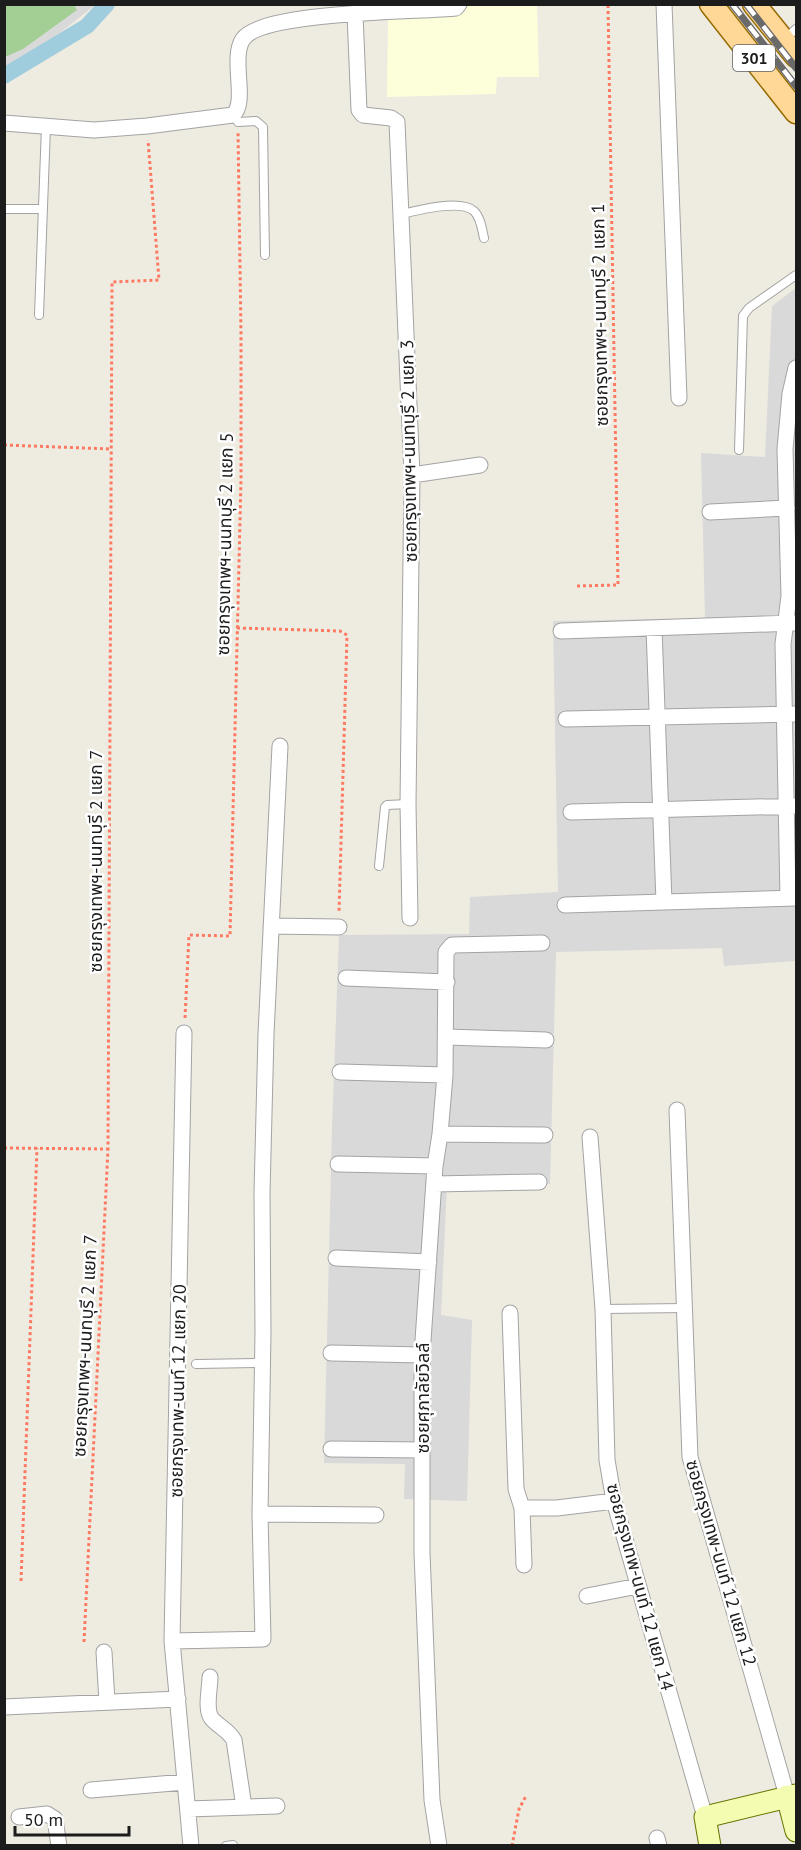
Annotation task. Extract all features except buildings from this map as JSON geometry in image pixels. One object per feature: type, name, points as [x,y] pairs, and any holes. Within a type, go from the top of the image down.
[{"type":"main road","name":"301","points":[[711,4],[796,112]]},
{"type":"main road","name":"301","points":[[754,4],[792,42]]},
{"type":"street","points":[[4,123],[93,129],[147,126],[232,115],[237,112],[238,108],[238,58],[243,39],[250,33],[285,22],[355,14],[456,8],[459,4]]},
{"type":"street","points":[[664,4],[679,398]]},
{"type":"street","name":"ซอยกรุงเทพฯ-นนทบุรี 2 แยก 3","points":[[355,14],[359,110],[363,115],[391,118],[397,122],[412,475],[408,804],[410,918]]},
{"type":"street","points":[[565,905],[792,898],[790,714],[783,644],[791,623],[789,596],[792,529],[787,508],[785,449],[790,394],[796,368]]},
{"type":"street","points":[[412,475],[480,465]]},
{"type":"street","points":[[710,512],[787,508]]},
{"type":"street","points":[[561,631],[791,623]]},
{"type":"street","points":[[654,628],[664,902]]},
{"type":"street","points":[[566,719],[790,714]]},
{"type":"street","points":[[172,1641],[262,1639],[260,1514],[262,1193],[266,1034],[280,746]]},
{"type":"street","points":[[571,812],[791,807]]},
{"type":"street","points":[[271,926],[339,927]]},
{"type":"street","name":"ซอยศุภาลัยวิลล์","points":[[439,1845],[432,1800],[422,1553],[422,1355],[435,1166],[445,1075],[446,952],[452,945],[542,943]]},
{"type":"street","points":[[346,978],[447,982]]},
{"type":"street","name":"ซอยกรุงเทพ-นนท์ 12 แยก 20","points":[[184,1033],[172,1641],[191,1845]]},
{"type":"street","points":[[446,1037],[546,1040]]},
{"type":"street","points":[[340,1072],[445,1075]]},
{"type":"street","name":"ซอยกรุงเทพ-นนท์ 12 แยก 12","points":[[677,1110],[690,1457],[792,1796]]},
{"type":"street","points":[[440,1134],[545,1135]]},
{"type":"street","name":"ซอยกรุงเทพ-นนท์ 12 แยก 14","points":[[590,1137],[603,1309],[608,1460],[614,1501],[705,1817],[710,1845]]},
{"type":"street","points":[[338,1164],[435,1166]]},
{"type":"street","points":[[434,1184],[539,1182]]},
{"type":"street","points":[[336,1258],[429,1262]]},
{"type":"street","points":[[510,1313],[516,1489],[522,1508],[524,1565]]},
{"type":"street","points":[[331,1353],[422,1355]]},
{"type":"street","points":[[331,1449],[423,1450]]},
{"type":"street","points":[[522,1508],[557,1508],[614,1501]]},
{"type":"street","points":[[260,1514],[376,1515]]},
{"type":"street","points":[[586,1596],[638,1586]]},
{"type":"street","points":[[104,1652],[107,1702]]},
{"type":"street","points":[[210,1677],[208,1714],[212,1720],[228,1731],[234,1740],[244,1807]]},
{"type":"street","points":[[4,1707],[178,1699]]},
{"type":"street","points":[[91,1790],[185,1782]]},
{"type":"street","points":[[705,1817],[792,1796],[796,1831]]},
{"type":"street","points":[[188,1809],[277,1806]]},
{"type":"street","points":[[19,1816],[47,1814],[55,1819],[59,1845]]},
{"type":"lane","points":[[238,122],[256,121],[263,127],[266,255]]},
{"type":"lane","points":[[39,315],[46,126]]},
{"type":"lane","points":[[402,214],[432,206],[470,209],[478,218],[484,238]]},
{"type":"lane","points":[[4,209],[42,209]]},
{"type":"lane","points":[[739,450],[743,316],[749,308],[796,275]]},
{"type":"lane","points":[[379,866],[385,807],[408,804]]},
{"type":"lane","points":[[603,1309],[685,1308]]},
{"type":"lane","points":[[196,1364],[261,1363]]},
{"type":"lane","points":[[226,1845],[233,1845]]},
{"type":"path","name":"ซอยกรุงเทพฯ-นนทบุรี 2 แยก 1","points":[[577,586],[618,585],[608,4]]},
{"type":"path","name":"ซอยกรุงเทพฯ-นนทบุรี 2 แยก 5","points":[[184,1033],[189,935],[230,936],[241,334],[238,122]]},
{"type":"path","name":"ซอยกรุงเทพฯ-นนทบุรี 2 แยก 7","points":[[84,1642],[108,1149],[112,282],[159,280],[147,126]]},
{"type":"path","points":[[4,445],[111,449]]},
{"type":"path","points":[[237,628],[340,631],[347,635],[339,927]]},
{"type":"path","points":[[4,1148],[108,1149]]},
{"type":"path","points":[[21,1581],[37,1148]]},
{"type":"path","points":[[512,1845],[519,1809],[526,1797]]},
{"type":"shaded area","points":[[5,5],[95,5],[47,43],[5,68]]},
{"type":"shaded area","points":[[466,5],[537,5],[539,77],[497,77],[496,94],[387,97],[388,18],[465,12]]},
{"type":"shaded area","points":[[796,288],[796,961],[724,966],[722,948],[556,952],[550,1184],[447,1184],[441,1315],[472,1320],[467,1501],[404,1499],[405,1464],[324,1463],[339,935],[469,934],[470,897],[558,892],[553,621],[705,618],[701,453],[765,457],[772,306]]},
{"type":"green space","points":[[4,5],[74,5],[77,10],[23,49],[5,57]]},
{"type":"waterway","points":[[4,76],[87,26],[107,4]]},
{"type":"railway","points":[[732,4],[796,86]]},
{"type":"railway","points":[[746,4],[796,68]]}]
